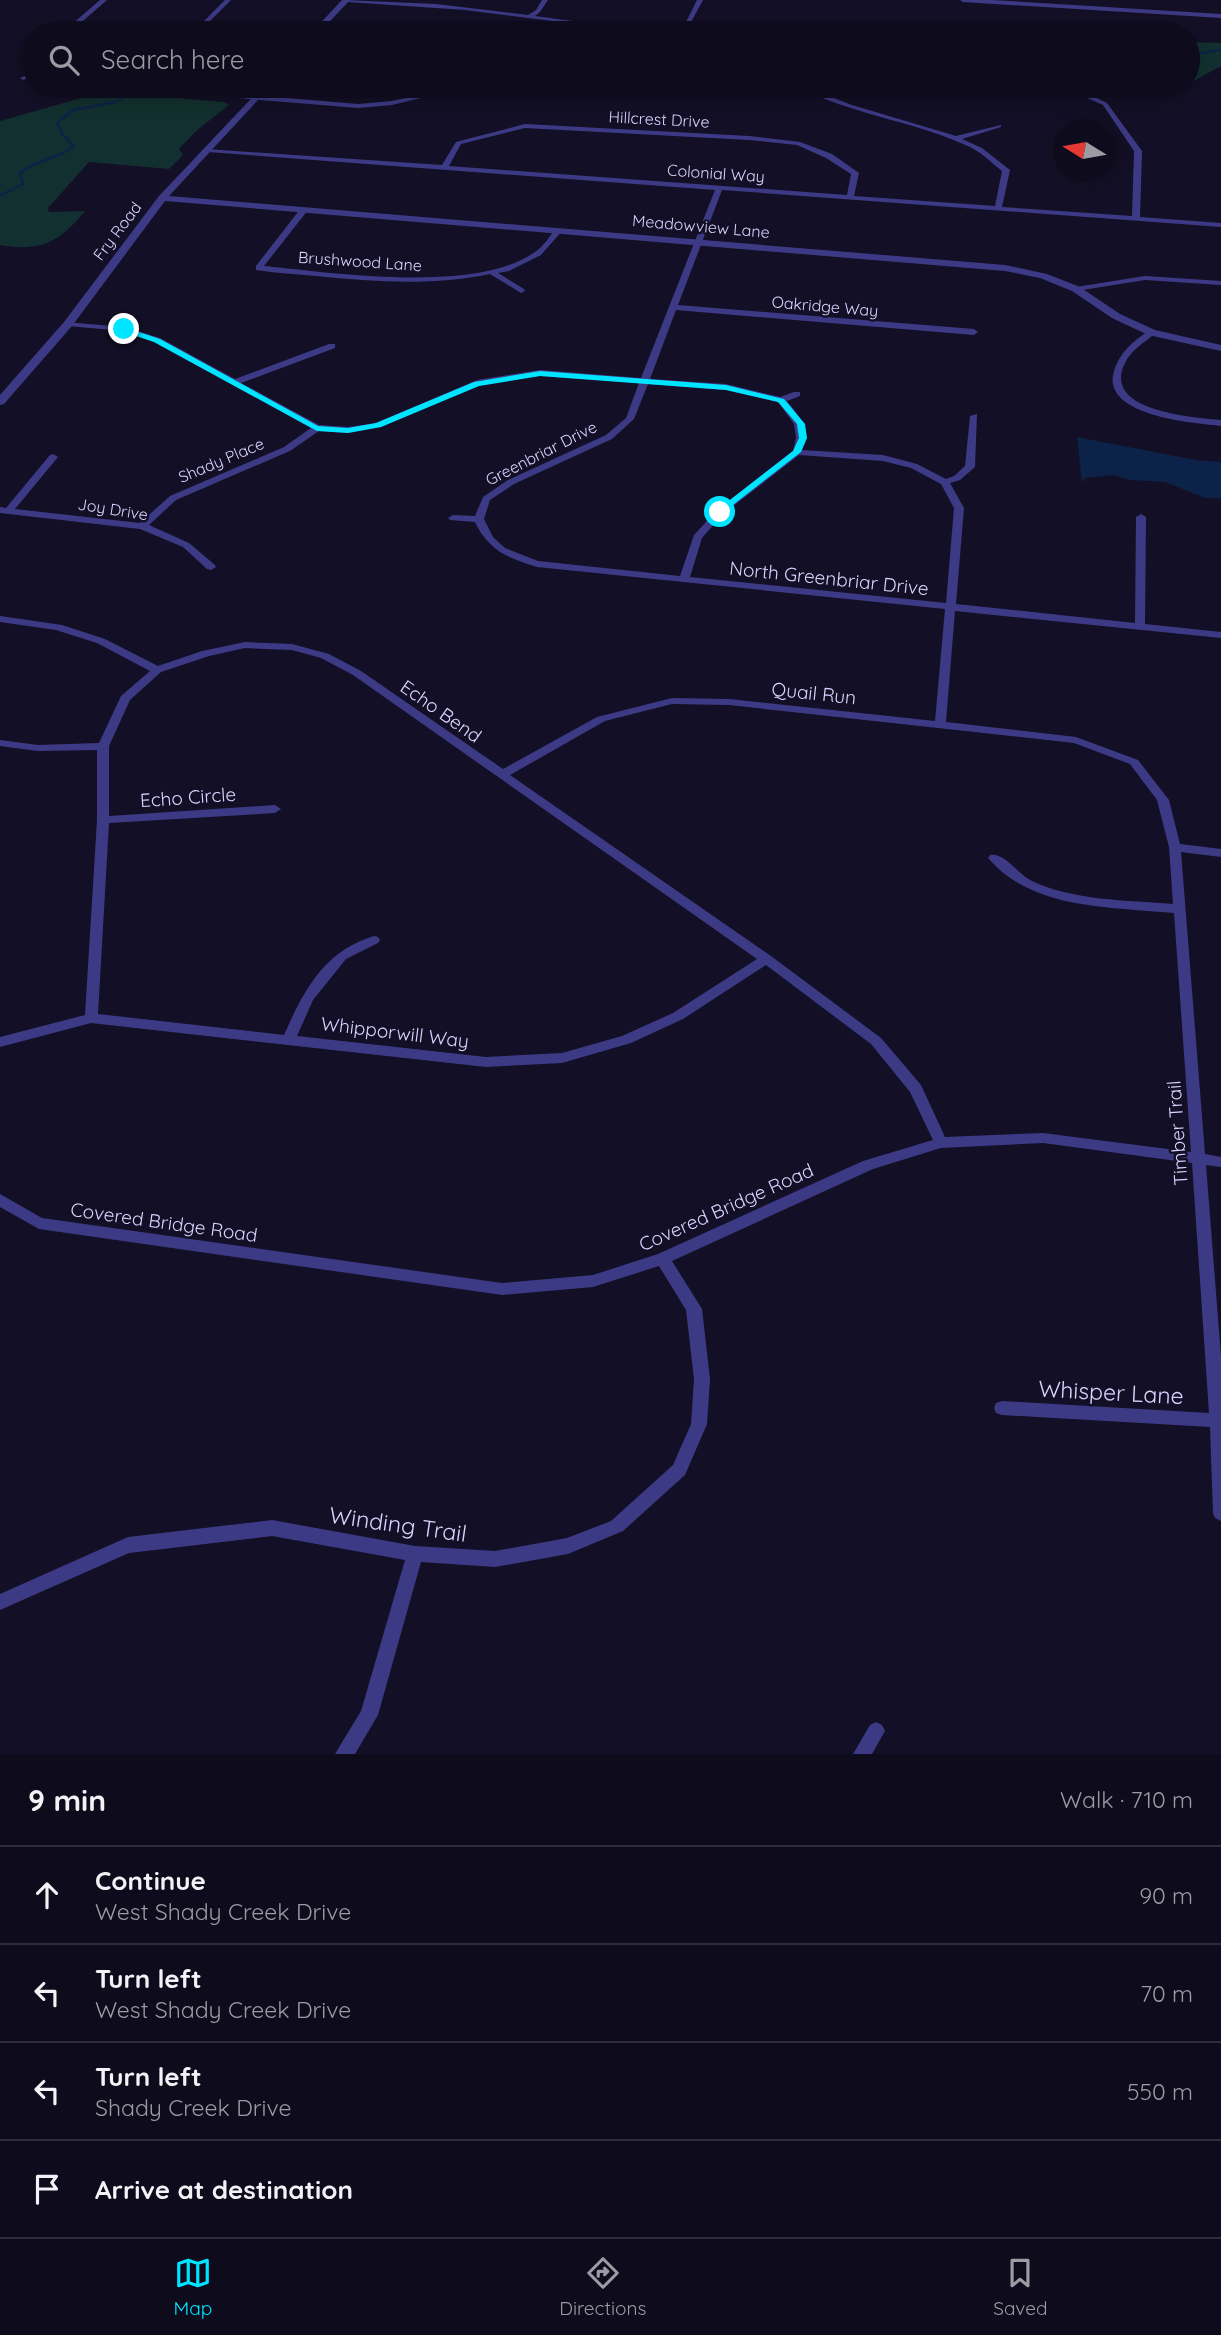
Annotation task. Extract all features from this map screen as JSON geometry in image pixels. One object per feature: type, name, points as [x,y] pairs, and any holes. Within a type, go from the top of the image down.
[{"type":"street","points":[[79,21],[104,0]]},
{"type":"street","points":[[207,21],[228,0]]},
{"type":"street","points":[[327,21],[347,0],[458,7],[584,21]]},
{"type":"street","points":[[530,16],[538,11],[545,0]]},
{"type":"street","points":[[688,21],[700,0]]},
{"type":"street","points":[[963,0],[1221,16]]},
{"type":"street","points":[[253,98],[358,106],[414,98]]},
{"type":"street","name":"Fry Road","points":[[0,402],[68,324],[162,198],[253,98]]},
{"type":"street","points":[[824,98],[839,105],[904,121],[973,145],[1006,170],[998,208]]},
{"type":"street","points":[[1093,98],[1105,104],[1138,151],[1136,217]]},
{"type":"street","points":[[954,139],[999,126]]},
{"type":"street","name":"Hillcrest Drive","points":[[445,166],[458,143],[525,127],[749,138],[798,143],[829,156],[855,173],[850,197]]},
{"type":"street","name":"Colonial Way","points":[[208,150],[1221,225]]},
{"type":"street","name":"Greenbriar Drive","points":[[479,519],[486,499],[511,482],[609,437],[629,419],[675,307],[719,188]]},
{"type":"street","name":"Meadowview Lane","points":[[162,198],[1005,268],[1043,276],[1076,289],[1116,316],[1152,333],[1221,348]]},
{"type":"street","name":"Brushwood Lane","points":[[304,210],[259,268],[409,281],[446,279],[493,273],[538,255],[553,244],[559,230]]},
{"type":"street","points":[[493,273],[521,291]]},
{"type":"street","points":[[1076,289],[1145,278],[1221,283]]},
{"type":"street","name":"Oakridge Way","points":[[675,307],[974,332]]},
{"type":"street","points":[[68,324],[124,329],[157,340],[317,428],[348,430],[379,425],[477,383],[508,377],[561,373],[726,387],[781,400],[797,394]]},
{"type":"street","points":[[1152,333],[1128,352],[1115,372],[1115,383],[1120,392],[1140,407],[1160,415],[1221,423]]},
{"type":"street","points":[[235,382],[332,346]]},
{"type":"street","points":[[684,580],[697,537],[720,512],[797,452],[803,438],[801,424],[781,400]]},
{"type":"street","points":[[945,482],[957,478],[970,467],[974,416]]},
{"type":"street","name":"Shady Place","points":[[142,526],[173,498],[287,449],[317,428]]},
{"type":"street","points":[[797,452],[883,458],[914,466],[945,482],[959,508],[940,725]]},
{"type":"street","points":[[4,510],[52,457]]},
{"type":"street","name":"Joy Drive","points":[[4,510],[142,526],[186,545],[211,567]]},
{"type":"street","points":[[1140,627],[1141,517]]},
{"type":"street","points":[[453,518],[479,519]]},
{"type":"street","name":"North Greenbriar Drive","points":[[479,519],[486,537],[502,552],[537,564],[1221,635]]},
{"type":"street","points":[[0,619],[58,627],[101,641],[157,670]]},
{"type":"street","name":"Echo Bend","points":[[91,1018],[103,820],[103,746],[125,698],[157,670],[206,653],[245,645],[292,646],[325,656],[357,673],[766,959],[876,1041],[916,1089],[941,1143]]},
{"type":"street","name":"Quail Run","points":[[501,775],[601,719],[672,701],[729,702],[1076,740],[1134,762]]},
{"type":"street","points":[[0,743],[38,748],[103,746]]},
{"type":"street","name":"Timber Trail","points":[[1134,762],[1163,800],[1175,848],[1219,1420],[1221,1513]]},
{"type":"street","name":"Echo Circle","points":[[103,820],[275,808]]},
{"type":"street","points":[[1175,848],[1221,853]]},
{"type":"street","points":[[994,858],[1024,882],[1072,899],[1180,909]]},
{"type":"street","points":[[289,1039],[307,998],[341,956],[374,940]]},
{"type":"street","name":"Whipporwill Way","points":[[0,1042],[91,1018],[486,1062],[562,1058],[626,1041],[678,1016],[766,959]]},
{"type":"street","name":"Covered Bridge Road","points":[[0,1200],[39,1223],[502,1289],[593,1281],[663,1259],[868,1165],[941,1143],[1043,1138],[1221,1162]]},
{"type":"street","name":"Winding Trail","points":[[0,1602],[128,1545],[272,1528],[415,1554],[495,1559],[568,1546],[617,1526],[679,1470],[699,1424],[702,1379],[694,1309],[663,1259]]},
{"type":"street","name":"Whisper Lane","points":[[1002,1408],[1219,1420]]},
{"type":"street","points":[[344,1754],[369,1715],[415,1554]]},
{"type":"street","points":[[862,1754],[876,1731]]},
{"type":"green space","points":[[1200,42],[1221,43],[1221,66],[1200,77]]},
{"type":"green space","points":[[81,98],[176,98],[224,102],[229,105],[196,131],[179,149],[183,155],[169,169],[89,162],[48,208],[49,212],[85,211],[58,237],[27,247],[0,245],[0,121]]},
{"type":"water","points":[[1077,437],[1196,460],[1221,462],[1221,498],[1205,498],[1165,482],[1129,480],[1114,475],[1085,478],[1082,483]]},
{"type":"waterway","points":[[1200,53],[1221,50]]},
{"type":"waterway","points":[[0,196],[23,184],[20,173],[74,146],[63,135],[57,123],[73,110],[116,102],[122,98]]},
{"type":"route","points":[[124,329],[157,340],[317,428],[348,430],[379,425],[477,383],[540,373],[726,387],[781,400],[801,424],[803,438],[797,452],[720,512]]}]
